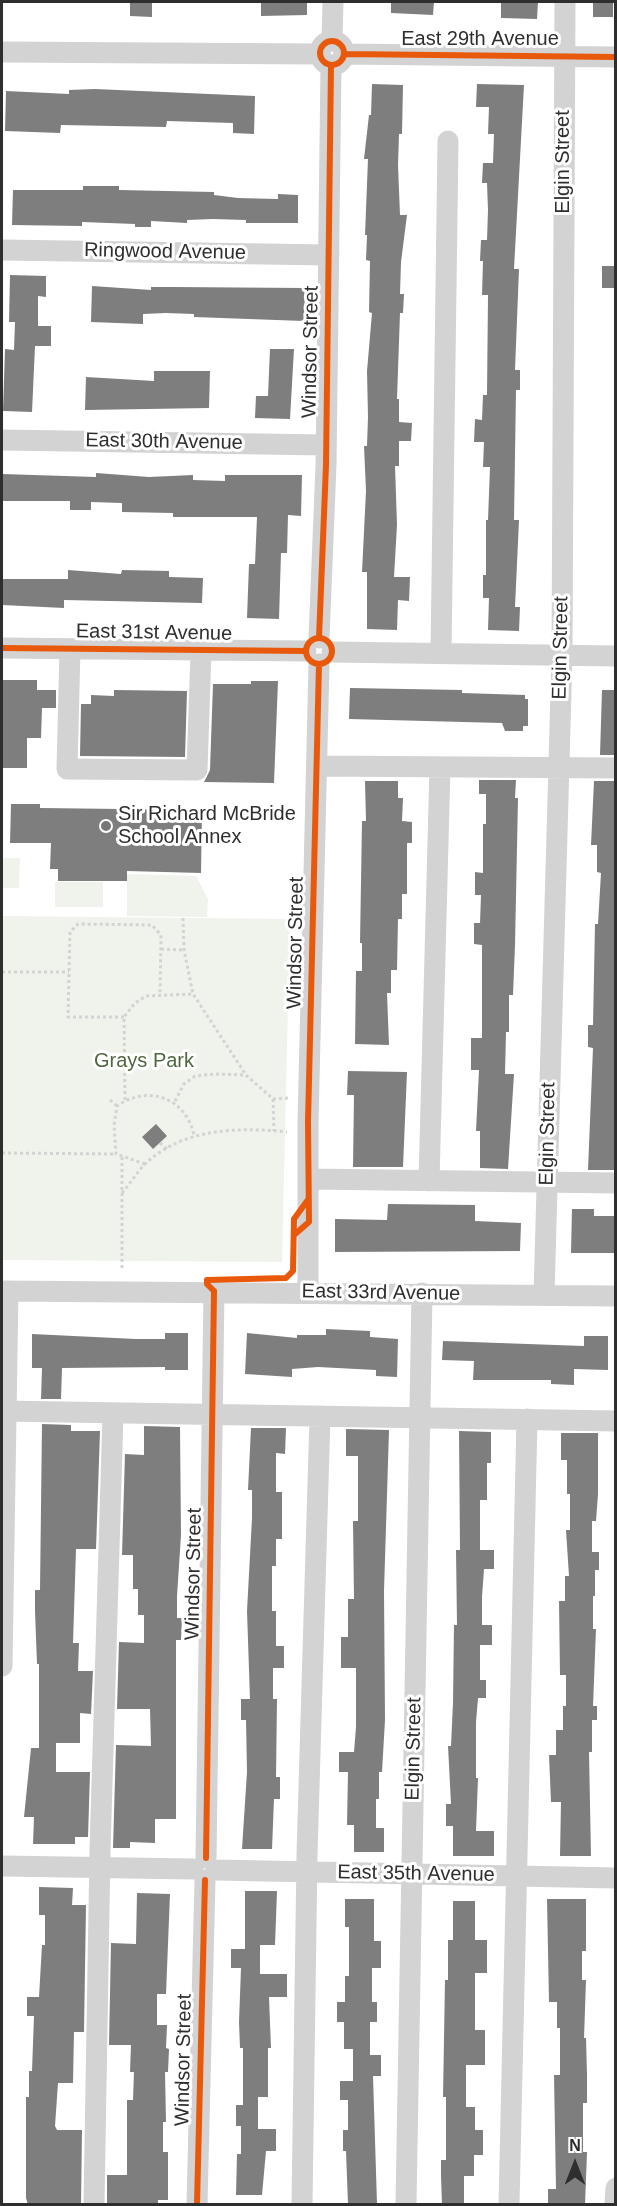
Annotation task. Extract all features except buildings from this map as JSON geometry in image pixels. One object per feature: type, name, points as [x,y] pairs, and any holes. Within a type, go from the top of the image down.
[{"type":"street","name":"Windsor Street","points":[[308,1292],[308,1179],[319,651],[326,445],[333,2]]},
{"type":"street","name":"Elgin Street","points":[[544,1295],[557,767],[562,656],[565,2]]},
{"type":"street","name":"East 29th Avenue","points":[[2,52],[615,57]]},
{"type":"street","points":[[441,653],[448,141]]},
{"type":"street","name":"Ringwood Avenue","points":[[2,250],[329,255]]},
{"type":"street","name":"East 30th Avenue","points":[[2,440],[326,445]]},
{"type":"street","name":"East 31st Avenue","points":[[2,648],[615,656]]},
{"type":"street","points":[[70,649],[67,769],[197,770],[201,651]]},
{"type":"street","points":[[317,766],[615,768]]},
{"type":"street","points":[[429,1181],[440,768]]},
{"type":"street","points":[[308,1179],[615,1183]]},
{"type":"street","points":[[2,1666],[5,1291]]},
{"type":"street","name":"East 33rd Avenue","points":[[5,1291],[615,1296]]},
{"type":"street","name":"Windsor Street","points":[[197,2205],[214,1291]]},
{"type":"street","name":"Elgin Street","points":[[406,2205],[422,1293]]},
{"type":"street","points":[[3,1411],[615,1421]]},
{"type":"street","points":[[94,2205],[100,1867],[113,1414]]},
{"type":"street","points":[[302,2205],[307,1871],[320,1416]]},
{"type":"street","points":[[509,2205],[527,1419]]},
{"type":"street","name":"East 35th Avenue","points":[[2,1866],[615,1878]]},
{"type":"street","points":[[615,2188],[615,2205]]},
{"type":"path","points":[[183,918],[184,950],[193,994],[246,1075],[273,1099],[288,1098]]},
{"type":"path","points":[[124,1017],[68,1017],[69,932],[78,924],[152,925],[161,935],[160,994]]},
{"type":"path","points":[[161,949],[184,950]]},
{"type":"path","points":[[2,972],[69,972]]},
{"type":"path","points":[[125,1100],[124,1017],[135,1003],[146,996],[193,994]]},
{"type":"path","points":[[175,1101],[184,1084],[195,1077],[246,1075]]},
{"type":"path","points":[[116,1154],[114,1125],[117,1106],[125,1100],[157,1097],[175,1101],[191,1119],[194,1135]]},
{"type":"path","points":[[273,1099],[274,1131]]},
{"type":"path","points":[[110,1100],[117,1106]]},
{"type":"path","points":[[122,1193],[145,1164],[194,1135],[287,1132]]},
{"type":"path","points":[[160,1143],[167,1149]]},
{"type":"path","points":[[2,1153],[116,1154],[145,1164]]},
{"type":"path","points":[[122,1156],[122,1269]]},
{"type":"green space","points":[[2,858],[20,858],[19,888],[2,888]]},
{"type":"green space","points":[[127,874],[196,876],[208,899],[207,917],[127,916]]},
{"type":"green space","points":[[55,882],[103,882],[103,907],[55,907]]},
{"type":"green space","name":"Grays Park","points":[[2,916],[290,919],[282,1262],[2,1260]]},
{"type":"cycle path","points":[[332,41],[341,44],[344,53],[341,62],[332,65],[323,62],[320,53],[323,44],[332,41]]},
{"type":"cycle path","points":[[344,54],[616,57]]},
{"type":"cycle path","points":[[319,638],[326,465],[331,65]]},
{"type":"cycle path","points":[[319,638],[328,642],[332,651],[328,660],[319,664],[310,660],[306,651],[310,642],[319,638]]},
{"type":"cycle path","points":[[2,648],[306,651]]},
{"type":"cycle path","points":[[294,1235],[309,1222],[308,1122],[319,664]]},
{"type":"cycle path","points":[[214,1291],[207,1284],[207,1280],[286,1278],[293,1271],[294,1219],[307,1201]]},
{"type":"cycle path","points":[[206,1858],[214,1291]]},
{"type":"cycle path","points":[[197,2204],[205,1880]]},
{"type":"place","name":"Sir Richard McBride School Annex","points":[[106,826]]}]
